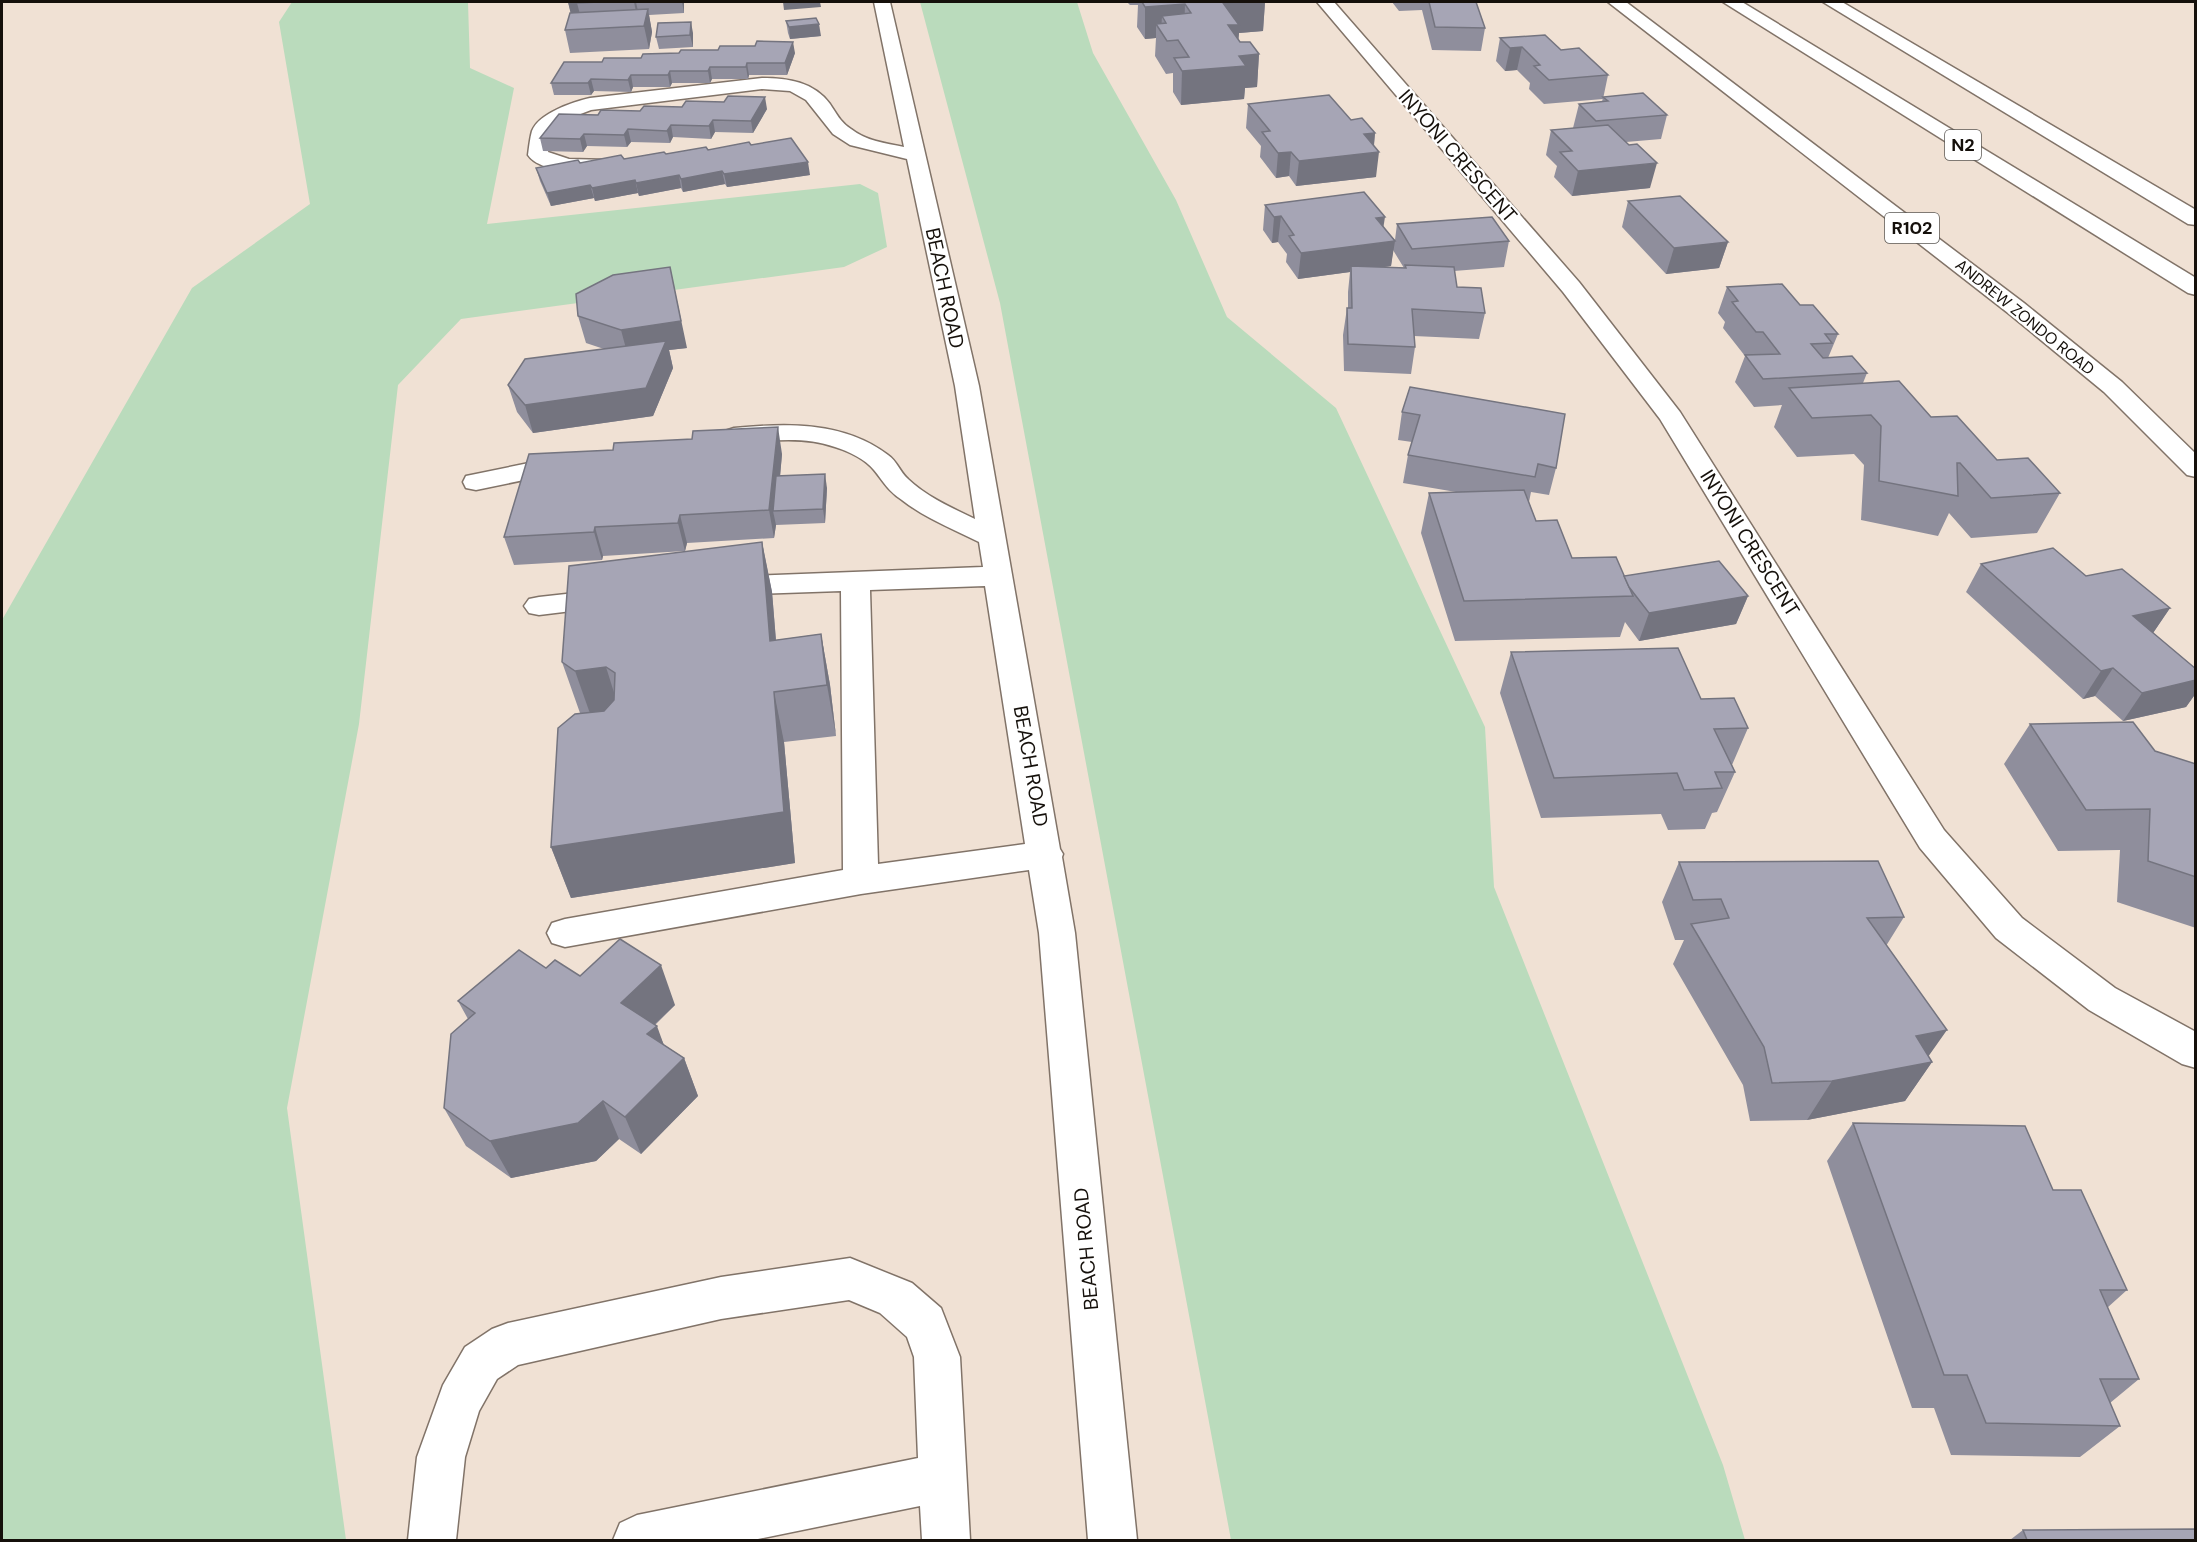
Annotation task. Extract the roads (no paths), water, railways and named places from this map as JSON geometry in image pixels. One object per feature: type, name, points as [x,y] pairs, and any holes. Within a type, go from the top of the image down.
[{"type":"main road","name":"BEACH ROAD","points":[[882,2],[967,386],[1046,854],[1057,933],[1113,1540]]},
{"type":"main road","name":"INYONI CRESCENT","points":[[1325,2],[1571,287],[1671,417],[1932,839],[2009,928],[2102,999],[2196,1052]]},
{"type":"main road","name":"ANDREW ZONDO ROAD","points":[[1616,2],[2016,308],[2113,387],[2196,469]]},
{"type":"main road","name":"N2","points":[[1731,2],[2196,288]]},
{"type":"main road","points":[[1831,2],[2196,219]]},
{"type":"main road","points":[[625,161],[578,167],[548,161],[538,155],[542,130],[558,115],[590,104],[742,84],[785,85],[802,89],[819,101],[838,129],[851,139],[916,155]]},
{"type":"main road","points":[[708,439],[778,431],[815,433],[861,448],[882,463],[898,485],[930,507],[993,538]]},
{"type":"main road","points":[[476,482],[591,459]]},
{"type":"main road","points":[[703,588],[762,583],[998,576]]},
{"type":"main road","points":[[855,580],[861,880]]},
{"type":"main road","points":[[538,606],[633,595]]},
{"type":"main road","points":[[565,933],[861,880],[1046,854]]},
{"type":"main road","points":[[432,1540],[441,1457],[459,1401],[482,1363],[508,1346],[721,1298],[850,1279],[896,1298],[925,1323],[937,1357],[946,1540]]},
{"type":"main road","points":[[637,1540],[943,1477]]}]
